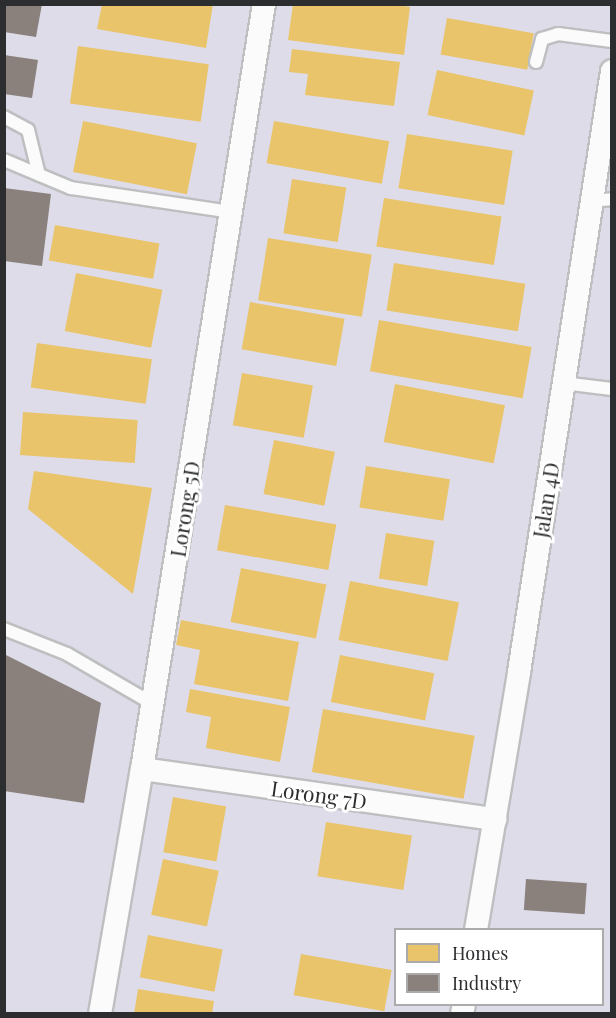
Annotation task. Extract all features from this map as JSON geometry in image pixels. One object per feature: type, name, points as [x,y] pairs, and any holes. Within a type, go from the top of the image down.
[{"type":"street","name":"Lorong 5D","points":[[100,1014],[153,704],[264,4]]},
{"type":"street","name":"Jalan 4D","points":[[476,928],[563,383],[601,200],[612,71]]},
{"type":"street","name":"Lorong 7D","points":[[142,769],[495,819]]},
{"type":"lane","points":[[536,62],[542,39],[558,34],[612,40]]},
{"type":"lane","points":[[4,117],[28,130],[39,175]]},
{"type":"lane","points":[[4,160],[71,188],[231,212]]},
{"type":"lane","points":[[563,383],[612,389]]},
{"type":"lane","points":[[4,629],[67,654],[153,704]]},
{"type":"shaded area","points":[[5,5],[611,5],[611,1013],[5,1014]]},
{"type":"building: Homes","points":[[102,4],[213,4],[206,48],[97,29]]},
{"type":"building: Homes","points":[[293,4],[392,4],[410,7],[404,55],[288,40]]},
{"type":"building: Homes","points":[[447,18],[534,33],[527,70],[441,54]]},
{"type":"building: Homes","points":[[78,46],[209,64],[201,122],[70,103]]},
{"type":"building: Homes","points":[[292,49],[400,62],[394,106],[305,95],[308,74],[289,72]]},
{"type":"building: Homes","points":[[437,70],[534,91],[524,136],[427,115]]},
{"type":"building: Homes","points":[[83,121],[197,143],[187,194],[73,172]]},
{"type":"building: Homes","points":[[274,121],[389,141],[382,184],[267,163]]},
{"type":"building: Homes","points":[[407,134],[513,151],[504,205],[398,188]]},
{"type":"building: Homes","points":[[292,179],[346,188],[338,242],[283,233]]},
{"type":"building: Homes","points":[[384,198],[502,217],[494,265],[376,246]]},
{"type":"building: Homes","points":[[55,225],[159,243],[153,279],[49,260]]},
{"type":"building: Homes","points":[[268,238],[372,254],[362,317],[258,300]]},
{"type":"building: Homes","points":[[394,263],[525,284],[518,331],[386,310]]},
{"type":"building: Homes","points":[[76,273],[162,290],[151,348],[65,331]]},
{"type":"building: Homes","points":[[250,302],[345,319],[336,366],[242,349]]},
{"type":"building: Homes","points":[[379,320],[532,347],[523,398],[370,371]]},
{"type":"building: Homes","points":[[37,343],[152,359],[146,404],[31,388]]},
{"type":"building: Homes","points":[[242,373],[313,386],[304,438],[233,425]]},
{"type":"building: Homes","points":[[395,384],[505,405],[494,463],[384,442]]},
{"type":"building: Homes","points":[[23,412],[138,420],[135,463],[20,455]]},
{"type":"building: Homes","points":[[274,440],[335,452],[324,506],[264,494]]},
{"type":"building: Homes","points":[[366,466],[450,479],[443,521],[359,507]]},
{"type":"building: Homes","points":[[34,471],[152,488],[133,594],[28,509]]},
{"type":"building: Homes","points":[[225,505],[336,525],[328,570],[217,550]]},
{"type":"building: Homes","points":[[386,533],[434,541],[427,586],[379,578]]},
{"type":"building: Homes","points":[[241,568],[326,585],[316,639],[231,622]]},
{"type":"building: Homes","points":[[350,581],[459,602],[448,661],[339,640]]},
{"type":"building: Homes","points":[[181,620],[299,642],[288,701],[194,684],[200,650],[176,645]]},
{"type":"building: Homes","points":[[340,655],[434,673],[425,720],[331,702]]},
{"type":"building: Homes","points":[[190,689],[290,707],[280,762],[206,748],[211,717],[186,712]]},
{"type":"building: Homes","points":[[323,709],[475,736],[464,799],[312,772]]},
{"type":"building: Homes","points":[[173,797],[226,806],[216,862],[163,852]]},
{"type":"building: Homes","points":[[326,822],[412,836],[403,890],[317,876]]},
{"type":"building: Homes","points":[[163,859],[219,871],[207,927],[151,915]]},
{"type":"building: Homes","points":[[148,935],[223,950],[214,992],[140,977]]},
{"type":"building: Homes","points":[[301,954],[392,970],[384,1011],[294,995]]},
{"type":"building: Homes","points":[[138,989],[214,1001],[212,1014],[134,1014]]},
{"type":"building: Industry","points":[[4,4],[42,4],[36,37],[4,32]]},
{"type":"building: Industry","points":[[4,55],[38,60],[32,98],[4,94]]},
{"type":"building: Industry","points":[[4,188],[51,194],[42,266],[4,261]]},
{"type":"building: Industry","points":[[4,654],[101,703],[84,803],[4,791]]},
{"type":"building: Industry","points":[[526,879],[587,883],[585,914],[524,910]]}]
